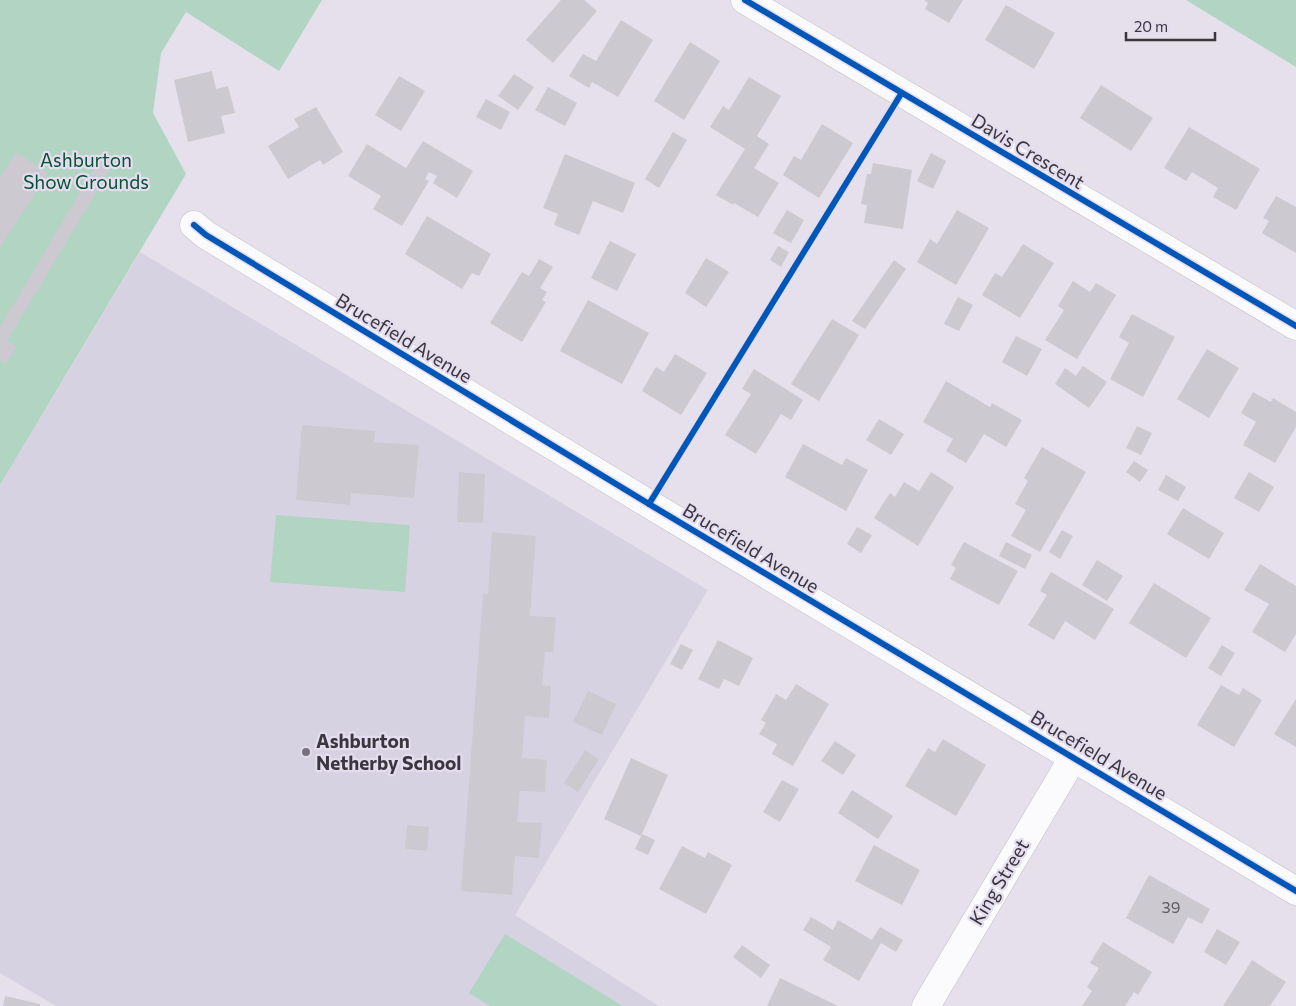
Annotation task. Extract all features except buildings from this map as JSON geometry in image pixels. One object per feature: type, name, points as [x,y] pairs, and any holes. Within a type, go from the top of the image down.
[{"type":"street","name":"Davis Crescent","points":[[745,0],[1296,326]]},
{"type":"street","name":"Brucefield Avenue","points":[[194,225],[206,235],[649,504],[1296,891]]},
{"type":"street","name":"King Street","points":[[926,1006],[1073,758]]},
{"type":"shaded area","name":"Ashburton Netherby School","points":[[140,252],[708,590],[515,915],[659,1006],[56,1006],[0,973],[0,485]]},
{"type":"green space","name":"Ashburton Show Grounds","points":[[0,0],[322,0],[279,71],[186,12],[161,53],[153,113],[186,174],[0,485]]},
{"type":"green space","points":[[1186,0],[1296,0],[1296,67]]},
{"type":"green space","points":[[276,515],[410,525],[405,592],[270,582]]},
{"type":"green space","points":[[505,934],[621,1005],[490,1006],[469,993]]},
{"type":"cycle path","points":[[745,0],[1296,326]]},
{"type":"cycle path","points":[[649,504],[901,94]]},
{"type":"cycle path","points":[[194,225],[206,235],[649,504],[1296,891]]},
{"type":"place","name":"Ashburton Netherby School","points":[[306,752]]}]
